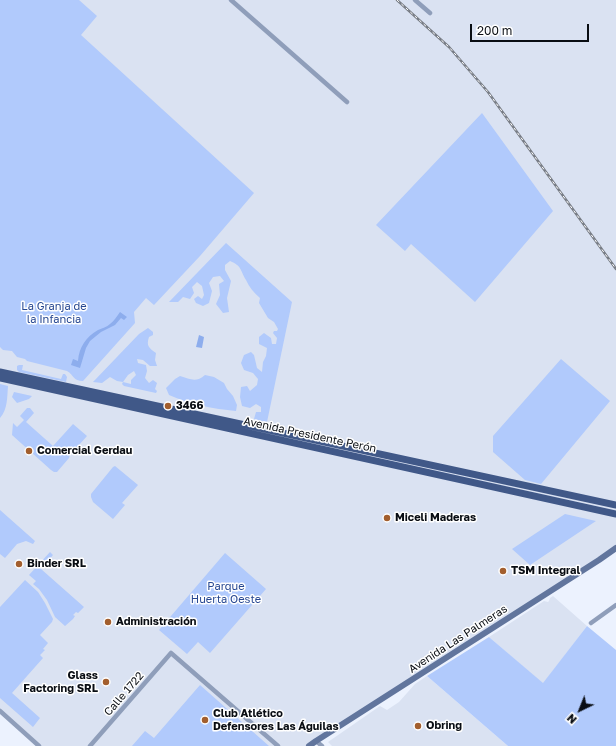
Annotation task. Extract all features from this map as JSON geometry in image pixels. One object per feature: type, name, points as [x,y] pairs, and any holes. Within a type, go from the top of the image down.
[{"type":"main road","name":"Avenida Presidente Perón","points":[[0,372],[616,505]]},
{"type":"main road","name":"Avenida Presidente Perón","points":[[0,378],[616,514]]},
{"type":"main road","name":"Avenida Las Palmeras","points":[[309,746],[616,548]]},
{"type":"street","points":[[231,0],[347,102]]},
{"type":"street","points":[[415,0],[430,13]]},
{"type":"street","points":[[591,623],[616,605]]},
{"type":"street","name":"Calle 1722","points":[[90,746],[171,653],[278,746]]},
{"type":"street","points":[[0,711],[39,746]]},
{"type":"street","points":[[316,741],[322,746]]},
{"type":"shaded area","points":[[0,0],[616,0],[616,548],[309,746],[39,746],[0,711]]},
{"type":"shaded area","points":[[120,312],[127,317],[124,320],[121,318],[115,325],[101,332],[90,341],[86,348],[80,368],[71,365],[73,359],[78,361],[80,351],[87,339],[98,330],[109,325]]},
{"type":"shaded area","points":[[199,335],[204,337],[202,348],[196,347]]},
{"type":"shaded area","points":[[553,596],[587,626],[543,684],[489,637],[544,601],[548,602]]},
{"type":"shaded area","name":"Obring","points":[[427,676],[508,746],[332,746],[328,742],[380,706],[387,710],[399,702],[415,684]]},
{"type":"green space","name":"La Granja de la Infancia","points":[[0,0],[79,0],[97,16],[81,35],[254,193],[200,256],[154,305],[146,298],[134,312],[135,323],[83,381],[75,379],[67,371],[27,361],[17,357],[12,351],[3,350],[0,347]]},
{"type":"green space","points":[[482,113],[553,211],[475,302],[411,244],[405,251],[376,225]]},
{"type":"green space","points":[[226,243],[292,302],[267,422],[254,419],[256,412],[261,412],[261,407],[256,404],[250,408],[242,406],[240,397],[241,387],[247,386],[250,391],[257,385],[258,379],[253,373],[244,370],[241,363],[244,355],[251,352],[254,355],[257,368],[262,372],[267,348],[259,344],[259,337],[264,333],[271,338],[272,344],[276,344],[277,338],[273,333],[278,329],[274,322],[268,318],[259,303],[260,298],[247,283],[239,267],[230,261],[225,265],[225,270],[231,281],[227,298],[229,312],[223,313],[216,304],[220,295],[219,284],[224,281],[220,276],[213,277],[209,283],[212,291],[209,303],[203,306],[196,303],[194,299],[198,296],[202,299],[204,295],[202,286],[197,282],[192,287],[194,293],[190,299],[183,297],[178,302],[169,302]]},
{"type":"green space","points":[[148,328],[153,332],[153,335],[149,337],[148,345],[156,353],[155,360],[157,366],[150,366],[143,360],[137,359],[138,363],[146,365],[147,371],[145,378],[149,383],[153,380],[157,383],[155,389],[157,391],[156,393],[124,386],[122,384],[123,382],[117,381],[110,377],[102,383],[93,382],[139,334]],"holes":[[[134,371],[136,375],[131,380],[131,384],[123,382],[128,375]]]},
{"type":"green space","points":[[561,359],[610,401],[541,484],[525,480],[493,452],[493,436]]},
{"type":"green space","points":[[23,365],[22,370],[61,379],[63,374],[65,374],[67,377],[66,382],[19,372],[17,370],[17,366]]},
{"type":"green space","points":[[205,375],[214,377],[224,383],[237,405],[236,411],[202,406],[169,395],[166,388],[180,376],[196,380]]},
{"type":"green space","points":[[0,384],[8,386],[6,407],[0,418]]},
{"type":"green space","points":[[14,392],[32,396],[29,399],[17,403],[12,397]]},
{"type":"green space","points":[[27,408],[30,408],[34,413],[26,422],[53,446],[73,424],[87,436],[57,472],[51,470],[12,435],[13,423],[17,427],[24,420],[20,416]]},
{"type":"green space","points":[[115,466],[138,485],[122,503],[125,505],[113,519],[93,502],[91,494]]},
{"type":"green space","points":[[0,510],[35,541],[33,544],[26,541],[17,544],[5,558],[0,554]]},
{"type":"green space","points":[[565,514],[596,521],[530,565],[512,549]]},
{"type":"green space","points":[[50,552],[53,555],[41,569],[84,607],[78,613],[76,612],[73,615],[75,616],[73,619],[65,626],[55,617],[47,600],[39,589],[33,584],[36,581],[29,575]]},
{"type":"green space","name":"Parque Huerta Oeste","points":[[225,553],[266,589],[210,653],[198,642],[187,654],[159,630]]},
{"type":"green space","points":[[25,580],[38,592],[53,619],[40,635],[48,643],[43,649],[45,650],[40,655],[43,658],[12,693],[40,718],[33,727],[0,698],[0,607]]},
{"type":"green space","points":[[587,626],[616,650],[616,746],[508,746],[427,676],[489,637],[543,683]]},
{"type":"green space","name":"Club Atlético Defensores Las Águilas","points":[[200,685],[269,746],[132,746],[145,731],[154,738]]},
{"type":"railway","points":[[397,0],[449,47],[488,92],[616,269]]},
{"type":"place","name":"3466","points":[[168,406]]},
{"type":"place","name":"Comercial Gerdau","points":[[29,451]]},
{"type":"place","name":"Miceli Maderas","points":[[387,518]]},
{"type":"place","name":"Binder SRL","points":[[19,564]]},
{"type":"place","name":"TSM Integral","points":[[503,571]]},
{"type":"place","name":"Administración","points":[[108,622]]},
{"type":"place","name":"Glass Factoring SRL","points":[[106,682]]},
{"type":"place","name":"Club Atlético Defensores Las Águilas","points":[[205,720]]},
{"type":"place","name":"Obring","points":[[418,726]]}]
